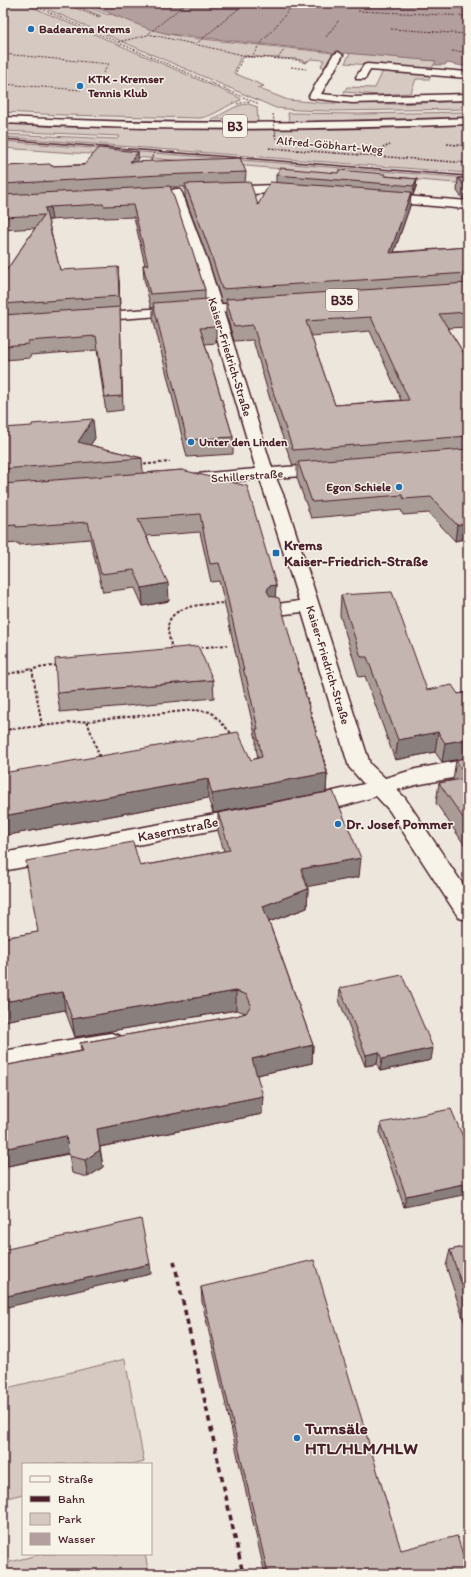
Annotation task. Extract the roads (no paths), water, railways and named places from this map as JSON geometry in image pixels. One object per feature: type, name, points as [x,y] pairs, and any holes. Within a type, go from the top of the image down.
[{"type":"main road","points":[[338,55],[314,96],[352,100],[468,97]]},
{"type":"main road","points":[[361,77],[367,67],[438,69],[468,75]]},
{"type":"main road","name":"B3","points":[[3,120],[208,126],[340,125],[468,121]]},
{"type":"main road","points":[[215,192],[276,189],[307,192]]},
{"type":"main road","points":[[161,193],[192,193]]},
{"type":"main road","name":"Kaiser-Friedrich-Straße","points":[[176,193],[201,262],[259,455],[267,474],[360,766],[397,804],[468,911]]},
{"type":"main road","points":[[368,197],[468,206]]},
{"type":"main road","points":[[80,318],[266,306]]},
{"type":"main road","name":"Schillerstraße","points":[[170,482],[345,468]]},
{"type":"main road","points":[[277,609],[309,606]]},
{"type":"main road","points":[[290,809],[344,798],[416,777],[468,767]]},
{"type":"main road","name":"Kasernstraße","points":[[3,862],[267,813]]},
{"type":"main road","points":[[3,1062],[135,1040]]},
{"type":"water","points":[[84,3],[418,3],[468,6],[468,67],[447,63],[445,65],[434,65],[436,61],[345,53],[343,55],[326,51],[169,34],[149,29]]},
{"type":"railway","points":[[3,139],[468,176]]},
{"type":"place","name":"Badearena Krems","points":[[31,29]]},
{"type":"place","name":"KTK - Kremser Tennis Klub","points":[[80,86]]},
{"type":"place","name":"Unter den Linden","points":[[191,442]]},
{"type":"place","name":"Egon Schiele","points":[[399,487]]},
{"type":"place","name":"Krems Kaiser-Friedrich-Straße","points":[[276,553]]},
{"type":"place","name":"Dr. Josef Pommer","points":[[338,824]]},
{"type":"place","name":"Turnsäle HTL/HLM/HLW","points":[[297,1438]]}]
